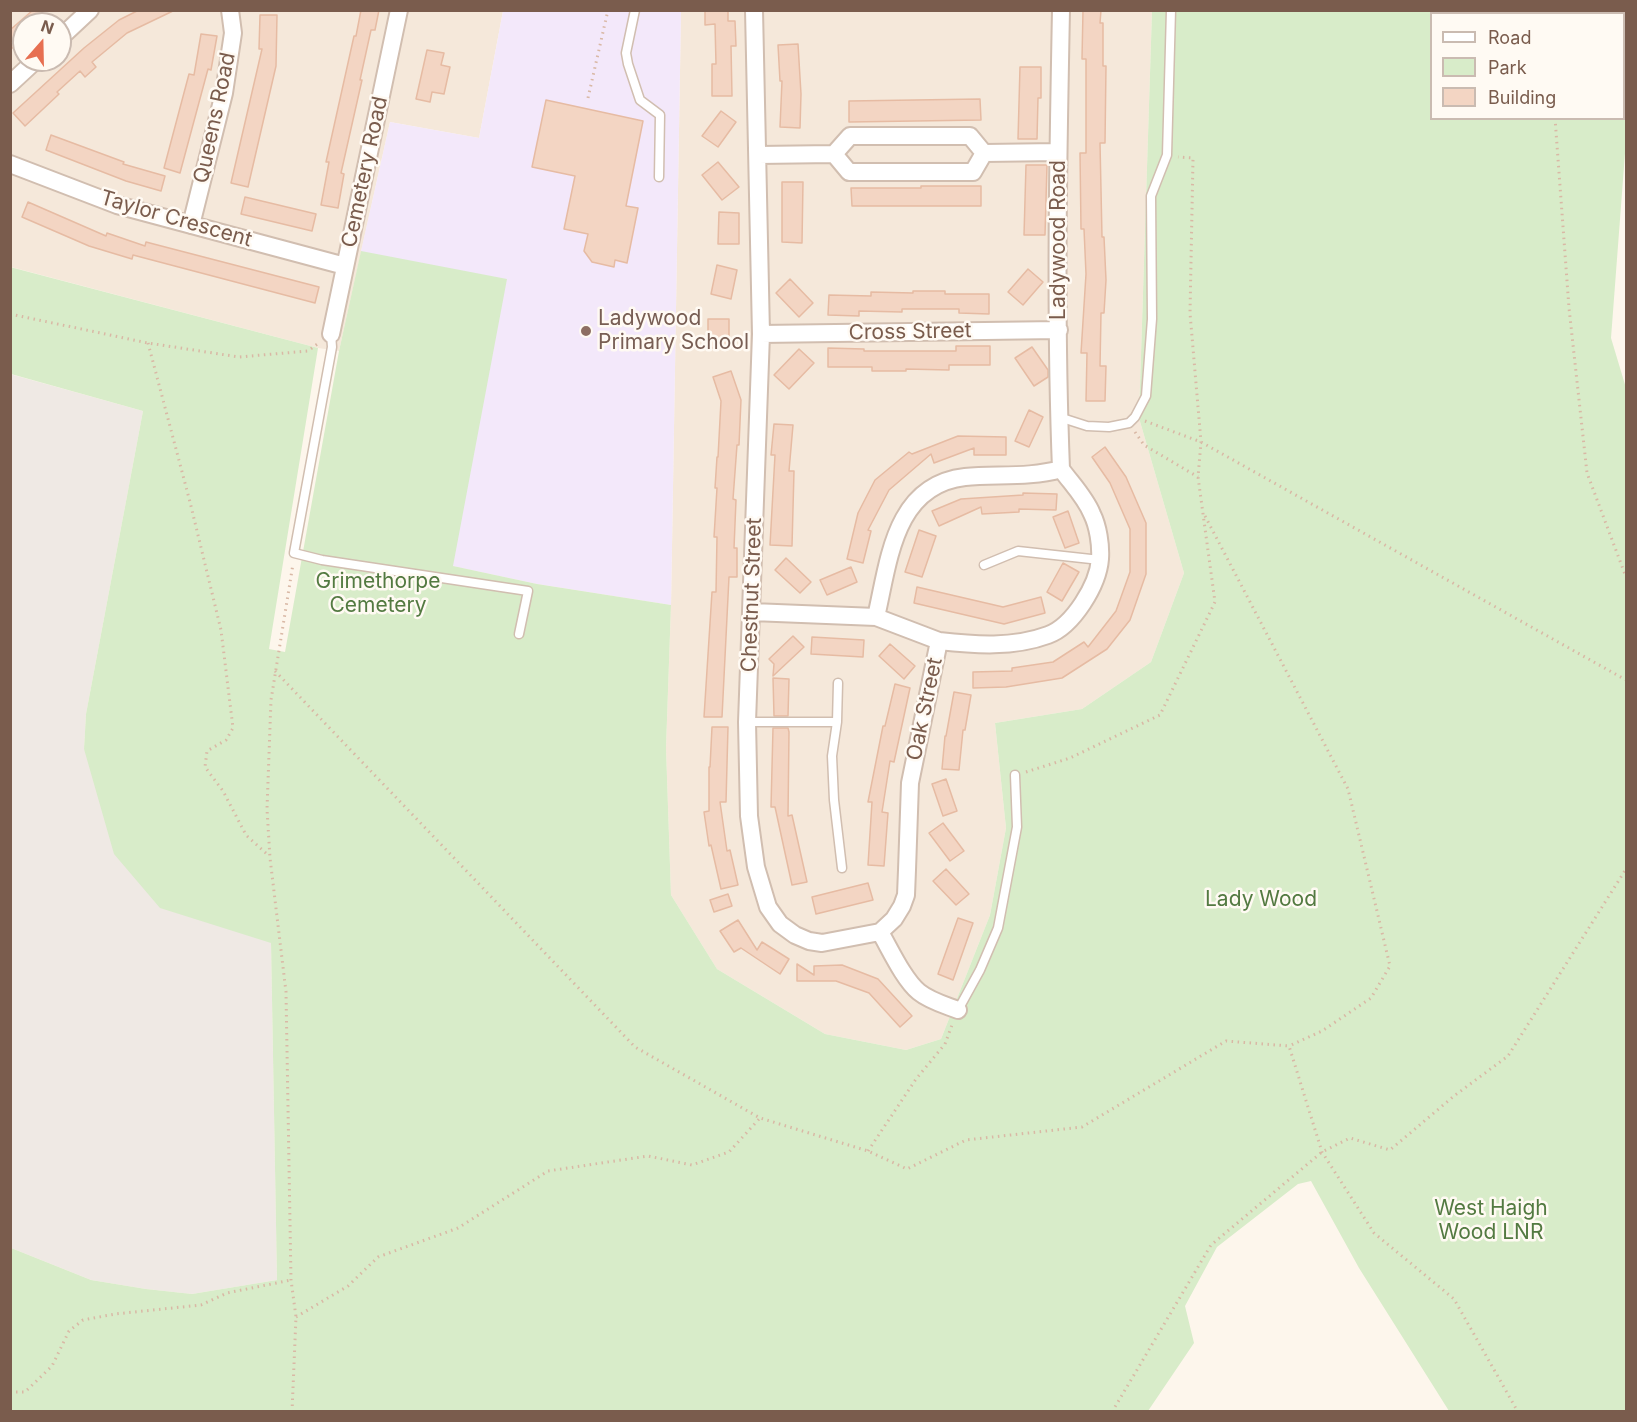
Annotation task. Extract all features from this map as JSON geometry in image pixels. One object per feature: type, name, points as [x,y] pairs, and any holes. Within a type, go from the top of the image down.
[{"type":"street","points":[[72,27],[90,10]]},
{"type":"street","name":"Queens Road","points":[[191,225],[224,93],[233,33],[230,10]]},
{"type":"street","name":"Cemetery Road","points":[[331,334],[399,10]]},
{"type":"street","name":"Chestnut Street","points":[[754,10],[761,334],[747,722],[749,816],[756,867],[768,907],[788,930],[809,941],[822,943],[880,932]]},
{"type":"street","name":"Ladywood Road","points":[[1061,10],[1058,152],[1061,469]]},
{"type":"street","points":[[10,84],[23,72]]},
{"type":"street","points":[[758,154],[834,154],[850,136],[969,136],[984,153],[1058,152]]},
{"type":"street","points":[[834,154],[849,172],[973,172],[984,153]]},
{"type":"street","name":"Taylor Crescent","points":[[10,164],[117,205],[345,266]]},
{"type":"street","name":"Cross Street","points":[[761,334],[1059,330]]},
{"type":"street","points":[[876,617],[896,530],[908,510],[925,491],[946,481],[964,477],[1041,474],[1061,469]]},
{"type":"street","name":"Oak Street","points":[[880,932],[894,919],[906,895],[910,783],[939,642],[970,645],[994,644],[1025,642],[1051,635],[1072,620],[1095,579],[1100,560],[1098,537],[1092,514],[1061,469]]},
{"type":"street","points":[[752,612],[876,617],[939,642]]},
{"type":"street","points":[[880,932],[897,963],[918,991],[958,1010]]},
{"type":"lane","points":[[635,10],[626,53],[640,100],[660,115],[659,177]]},
{"type":"lane","points":[[1059,417],[1087,426],[1109,427],[1132,420],[1146,396],[1152,319],[1151,196],[1167,155],[1171,10]]},
{"type":"lane","points":[[331,334],[332,347],[294,553],[322,560],[528,591],[519,634]]},
{"type":"lane","points":[[984,565],[1018,551],[1100,560]]},
{"type":"lane","points":[[838,683],[837,722],[832,756],[834,800],[842,868]]},
{"type":"lane","points":[[747,722],[837,722]]},
{"type":"lane","points":[[958,1010],[980,970],[998,928],[1017,827],[1015,775]]},
{"type":"path","points":[[588,98],[609,10]]},
{"type":"path","points":[[1555,120],[1569,308],[1587,472],[1626,577]]},
{"type":"path","points":[[1015,775],[1070,758],[1160,715],[1215,602],[1198,477],[1201,442],[1190,313],[1192,159],[1167,155]]},
{"type":"path","points":[[10,314],[148,343],[239,357],[308,351],[331,334]]},
{"type":"path","points":[[148,343],[221,630],[233,728],[226,740],[207,751],[205,767],[223,791],[246,836],[270,858]]},
{"type":"path","points":[[1132,420],[1201,442],[1626,680]]},
{"type":"path","points":[[1132,420],[1144,445],[1198,477]]},
{"type":"path","points":[[275,671],[636,1047],[760,1118],[868,1151],[907,1169],[966,1140],[1082,1127],[1226,1041],[1289,1046],[1322,1031],[1371,998],[1390,966],[1348,789],[1203,512]]},
{"type":"path","points":[[292,1412],[296,1317],[291,1280],[286,992],[270,858],[267,809],[271,700],[294,553]]},
{"type":"path","points":[[1112,1412],[1211,1245],[1322,1152],[1350,1138],[1390,1150],[1454,1096],[1508,1056],[1626,869]]},
{"type":"path","points":[[868,1151],[916,1079],[945,1044],[958,1010]]},
{"type":"path","points":[[1289,1046],[1322,1152],[1374,1233],[1454,1299],[1518,1412]]},
{"type":"path","points":[[296,1317],[348,1286],[378,1257],[458,1228],[548,1171],[648,1156],[692,1165],[729,1152],[760,1118]]},
{"type":"path","points":[[10,1392],[25,1392],[52,1366],[69,1331],[84,1320],[115,1314],[201,1305],[227,1293],[291,1280]]},
{"type":"shaded area","points":[[10,11],[503,11],[479,138],[390,122],[339,351],[318,348],[11,267]]},
{"type":"shaded area","name":"Ladywood Primary School","points":[[503,11],[681,11],[671,605],[537,584],[452,566],[486,384],[361,251],[390,122],[479,138]]},
{"type":"shaded area","points":[[681,11],[1152,11],[1139,418],[1184,573],[1151,662],[1082,709],[995,723],[1006,828],[990,915],[941,1039],[906,1050],[825,1034],[717,969],[671,895],[666,748],[671,605]]},
{"type":"shaded area","points":[[10,374],[143,411],[86,714],[84,749],[271,943],[277,1280],[192,1294],[146,1289],[91,1280],[11,1248]]},
{"type":"green space","points":[[1152,11],[1626,11],[1626,140],[1611,338],[1626,388],[1626,1411],[1449,1411],[1359,1268],[1311,1181],[1298,1184],[1217,1247],[1185,1306],[1194,1343],[1148,1411],[11,1411],[11,1248],[91,1280],[146,1289],[192,1294],[277,1280],[271,943],[160,908],[114,854],[84,749],[86,714],[143,411],[11,374],[10,267],[318,348],[269,649],[285,652],[339,351],[361,251],[507,279],[453,566],[537,584],[671,605],[666,748],[671,895],[717,969],[825,1034],[906,1050],[941,1039],[990,915],[1006,828],[995,723],[1082,709],[1151,662],[1184,573],[1139,418]]},
{"type":"building","points":[[139,10],[175,10],[127,33],[92,62],[96,67],[85,77],[80,71],[25,126],[13,113],[58,72],[72,72],[72,59],[119,20]]},
{"type":"building","points":[[361,10],[379,10],[375,30],[371,30],[360,80],[362,80],[341,173],[344,174],[338,208],[321,205],[329,162],[326,162]]},
{"type":"building","points":[[705,10],[728,10],[728,21],[735,21],[736,46],[731,46],[732,96],[712,96],[712,64],[716,64],[715,24],[705,25]]},
{"type":"building","points":[[1083,10],[1101,10],[1103,66],[1106,66],[1105,143],[1100,143],[1102,237],[1104,237],[1106,280],[1104,313],[1101,313],[1100,366],[1106,366],[1105,401],[1086,401],[1087,353],[1081,353],[1086,274],[1084,229],[1081,229],[1080,153],[1086,153],[1086,59],[1082,59]]},
{"type":"building","points":[[260,15],[277,15],[276,66],[248,187],[231,183],[262,49],[259,49]]},
{"type":"building","points":[[12,28],[12,48],[10,50],[10,30]]},
{"type":"building","points":[[201,34],[217,36],[211,70],[208,69],[180,173],[164,168],[189,74],[194,75]]},
{"type":"building","points":[[798,44],[801,94],[800,128],[780,127],[782,81],[780,81],[778,45]]},
{"type":"building","points":[[427,50],[444,53],[441,65],[450,67],[444,94],[432,92],[430,102],[416,99]]},
{"type":"building","points":[[1020,67],[1041,67],[1037,139],[1018,139]]},
{"type":"building","points":[[980,99],[981,120],[849,122],[849,101]]},
{"type":"building","points":[[546,100],[643,121],[626,206],[638,208],[627,263],[615,260],[614,267],[592,262],[584,251],[588,234],[564,229],[575,176],[532,167]]},
{"type":"building","points":[[721,111],[736,122],[718,147],[702,136]]},
{"type":"building","points":[[51,135],[124,162],[123,164],[165,176],[161,191],[126,181],[46,150]]},
{"type":"building","points":[[718,162],[739,187],[722,200],[702,175]]},
{"type":"building","points":[[1026,165],[1047,165],[1045,235],[1024,235]]},
{"type":"building","points":[[782,182],[803,182],[802,243],[782,242]]},
{"type":"building","points":[[921,186],[981,186],[981,206],[852,206],[851,188],[921,188]]},
{"type":"building","points":[[245,197],[316,214],[312,231],[241,214]]},
{"type":"building","points":[[28,202],[106,236],[107,233],[145,246],[146,242],[319,287],[315,303],[133,255],[132,259],[89,246],[22,217]]},
{"type":"building","points":[[719,212],[739,213],[739,244],[718,244]]},
{"type":"building","points":[[717,265],[737,270],[731,299],[711,294]]},
{"type":"building","points":[[1028,269],[1043,282],[1023,305],[1008,292]]},
{"type":"building","points":[[790,279],[813,303],[799,317],[776,293]]},
{"type":"building","points":[[913,291],[989,294],[989,314],[959,313],[959,309],[902,309],[902,312],[859,311],[859,316],[828,315],[829,295],[871,296],[871,292],[913,293]]},
{"type":"building","points":[[708,319],[729,319],[729,348],[708,348]]},
{"type":"building","points":[[956,346],[990,346],[990,365],[949,365],[949,370],[906,369],[906,371],[872,371],[872,367],[828,367],[828,348],[864,349],[864,351],[956,351]]},
{"type":"building","points":[[1032,347],[1048,370],[1048,377],[1034,386],[1015,358]]},
{"type":"building","points":[[799,349],[814,363],[789,389],[774,375]]},
{"type":"building","points":[[731,371],[741,400],[733,499],[736,500],[734,548],[737,548],[737,577],[729,577],[722,717],[704,717],[712,592],[716,592],[717,537],[714,537],[717,488],[715,488],[721,401],[713,377]]},
{"type":"building","points":[[1029,410],[1043,417],[1029,447],[1015,441]]},
{"type":"building","points":[[774,424],[793,425],[789,471],[794,471],[792,546],[770,545],[775,455],[771,455]]},
{"type":"building","points":[[958,436],[1006,437],[1006,455],[974,455],[974,448],[934,463],[931,454],[889,490],[868,530],[871,531],[863,563],[847,559],[858,513],[875,480],[909,452],[912,454]]},
{"type":"building","points":[[1105,447],[1126,477],[1146,523],[1146,574],[1130,620],[1107,649],[1062,678],[1006,687],[973,688],[973,672],[1012,671],[1012,668],[1053,662],[1084,642],[1088,647],[1116,611],[1130,572],[1130,529],[1110,483],[1092,457]]},
{"type":"building","points":[[1023,493],[1057,494],[1056,510],[1019,509],[1019,512],[982,514],[981,507],[939,526],[932,511],[961,499],[1023,495]]},
{"type":"building","points":[[1068,511],[1079,543],[1065,548],[1053,517]]},
{"type":"building","points":[[919,530],[936,536],[922,577],[905,572]]},
{"type":"building","points":[[786,558],[811,582],[800,593],[775,570]]},
{"type":"building","points":[[1063,563],[1079,572],[1062,601],[1047,592]]},
{"type":"building","points":[[851,567],[857,582],[827,595],[820,580]]},
{"type":"building","points":[[917,587],[1003,607],[1041,597],[1045,613],[1004,624],[914,603]]},
{"type":"building","points":[[793,636],[804,647],[773,676],[774,664],[769,659]]},
{"type":"building","points":[[812,637],[864,640],[863,657],[811,654]]},
{"type":"building","points":[[890,644],[915,666],[904,679],[879,656]]},
{"type":"building","points":[[773,678],[789,679],[788,716],[774,716]]},
{"type":"building","points":[[895,684],[910,688],[894,762],[890,761],[882,812],[888,813],[884,866],[868,865],[872,802],[868,802],[883,726],[885,726]]},
{"type":"building","points":[[954,692],[971,695],[965,730],[963,730],[959,770],[942,769],[945,736]]},
{"type":"building","points":[[712,727],[728,727],[726,802],[720,802],[727,851],[730,850],[738,885],[721,889],[711,845],[709,846],[704,812],[709,811]]},
{"type":"building","points":[[773,728],[788,728],[789,732],[788,816],[792,815],[807,882],[792,885],[775,807],[771,807]]},
{"type":"building","points":[[946,779],[957,811],[943,816],[932,784]]},
{"type":"building","points":[[943,823],[964,851],[950,861],[929,833]]},
{"type":"building","points":[[946,869],[969,894],[956,905],[933,881]]},
{"type":"building","points":[[868,883],[873,900],[816,914],[812,897]]},
{"type":"building","points":[[728,894],[732,906],[714,912],[710,900]]},
{"type":"building","points":[[958,918],[973,923],[953,980],[938,974]]},
{"type":"building","points":[[738,920],[757,950],[762,942],[789,959],[780,974],[741,948],[734,952],[720,931]]},
{"type":"building","points":[[797,964],[814,975],[814,966],[842,965],[878,979],[912,1016],[900,1027],[869,993],[836,981],[797,981]]},
{"type":"place","name":"Ladywood Primary School","points":[[586,331]]},
{"type":"park label","name":"Grimethorpe Cemetery","points":[[378,594]]},
{"type":"park label","name":"Lady Wood","points":[[1261,900]]},
{"type":"park label","name":"West Haigh Wood LNR","points":[[1491,1221]]}]
